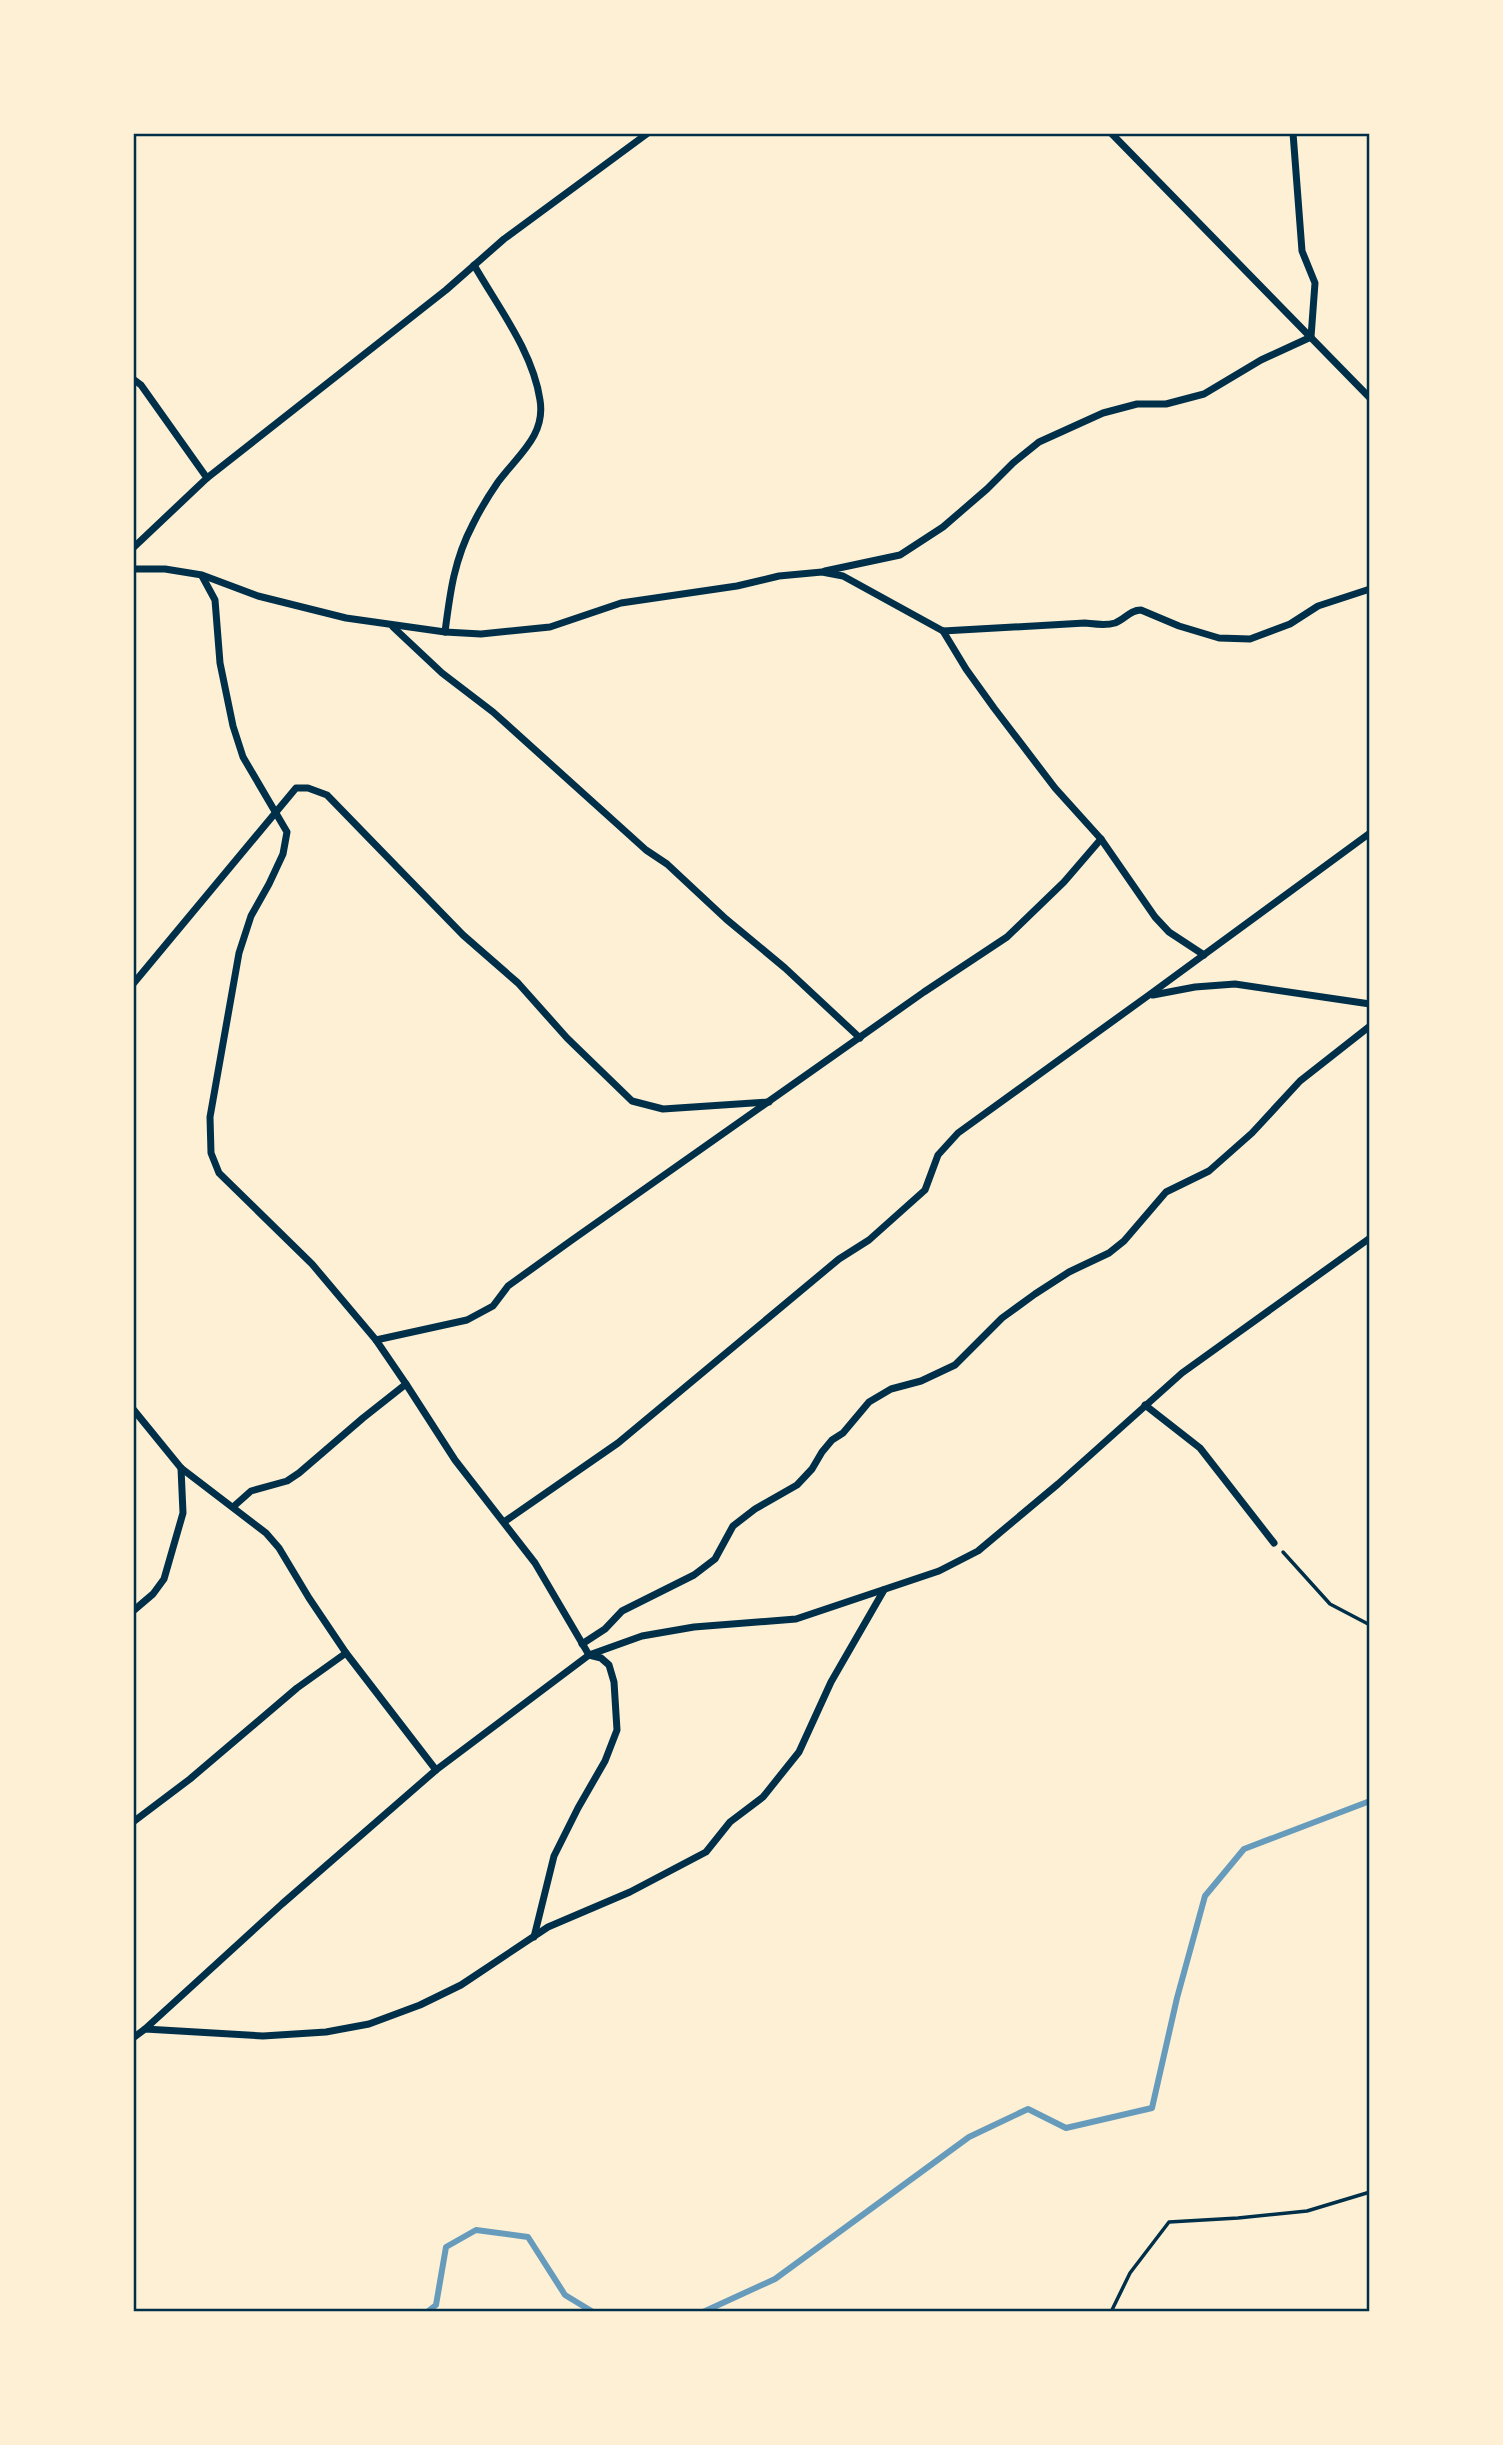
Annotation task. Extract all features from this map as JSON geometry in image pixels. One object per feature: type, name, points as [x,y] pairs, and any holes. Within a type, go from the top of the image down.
[{"type":"street","points":[[133,548],[206,478],[504,239],[648,133]]},
{"type":"street","points":[[1111,133],[1370,398]]},
{"type":"street","points":[[1293,133],[1302,251],[1315,283],[1311,337]]},
{"type":"street","points":[[445,632],[452,577],[472,524],[499,481],[524,454],[541,423],[541,401],[531,365],[474,265]]},
{"type":"street","points":[[133,569],[165,569],[202,575],[258,596],[393,627],[481,634],[550,627],[621,603],[723,588],[779,576],[822,572],[900,555],[943,527],[1040,442],[1103,413],[1137,404],[1166,404],[1204,394],[1261,360],[1311,337]]},
{"type":"street","points":[[133,379],[141,384],[206,478]]},
{"type":"street","points":[[822,572],[843,576],[943,631],[994,708],[1055,788],[1101,839],[1156,917],[1169,932],[1204,955]]},
{"type":"street","points":[[202,575],[215,600],[220,663],[233,726],[243,757],[287,832],[283,855],[251,916],[239,953],[210,1116],[211,1153],[219,1174],[312,1264],[376,1340],[456,1460],[535,1563],[589,1655],[601,1658],[610,1665],[614,1682],[617,1730],[605,1761],[554,1856],[534,1937]]},
{"type":"street","points":[[943,631],[1104,625],[1115,623],[1135,610],[1141,610],[1179,626],[1219,638],[1250,639],[1290,624],[1318,606],[1370,589]]},
{"type":"street","points":[[393,627],[442,673],[493,712],[646,850],[667,864],[860,1038]]},
{"type":"street","points":[[133,984],[296,788],[308,788],[327,795],[463,934],[518,983],[586,1057],[632,1101],[663,1109],[770,1102]]},
{"type":"street","points":[[504,1522],[618,1443],[839,1259],[869,1240],[925,1190],[938,1155],[958,1133],[1370,832]]},
{"type":"street","points":[[376,1340],[467,1320],[493,1306],[508,1286],[1007,937],[1064,882],[1101,839]]},
{"type":"street","points":[[1149,995],[1235,984],[1370,1004]]},
{"type":"street","points":[[582,1644],[605,1629],[622,1611],[694,1575],[715,1559],[733,1526],[755,1509],[797,1485],[812,1469],[827,1446],[843,1433],[869,1402],[891,1389],[921,1381],[955,1365],[1002,1318],[1069,1272],[1109,1252],[1124,1241],[1166,1192],[1209,1171],[1252,1133],[1300,1082],[1370,1026]]},
{"type":"street","points":[[133,2038],[436,1770],[589,1655],[642,1636],[694,1627],[796,1619],[939,1571],[978,1551],[1058,1484],[1182,1373],[1370,1238]]},
{"type":"street","points":[[233,1507],[251,1491],[287,1481],[299,1474],[406,1384]]},
{"type":"street","points":[[1145,1405],[1200,1448],[1274,1543]]},
{"type":"street","points":[[133,1409],[181,1468],[266,1533],[279,1548],[346,1653],[436,1770]]},
{"type":"street","points":[[133,1611],[153,1594],[164,1579],[183,1513],[181,1468]]},
{"type":"street","points":[[145,2029],[263,2036],[326,2032],[369,2024],[461,1985],[548,1927],[630,1892],[706,1852],[730,1822],[763,1797],[799,1752],[831,1682],[884,1590]]},
{"type":"street","points":[[133,1822],[190,1779],[297,1688],[346,1653]]},
{"type":"path","points":[[1274,1543],[1330,1604],[1370,1625]]},
{"type":"path","points":[[1111,2312],[1130,2273],[1169,2222],[1307,2211],[1370,2192]]},
{"type":"waterway","points":[[703,2312],[775,2279],[969,2137],[1028,2109],[1066,2128],[1152,2108],[1177,1998],[1205,1896],[1244,1849],[1370,1801]]},
{"type":"waterway","points":[[427,2312],[436,2305],[446,2247],[476,2230],[528,2237],[565,2295],[593,2312]]}]
